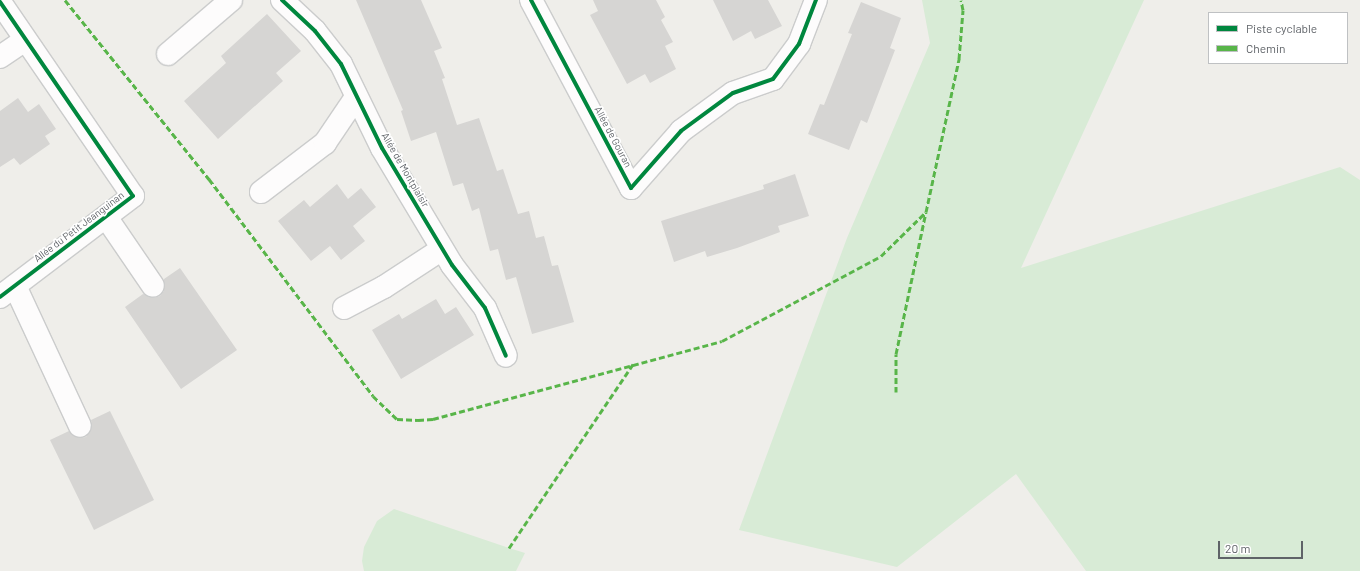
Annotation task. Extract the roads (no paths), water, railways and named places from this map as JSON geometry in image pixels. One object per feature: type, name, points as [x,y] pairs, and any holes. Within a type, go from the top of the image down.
[{"type":"street","points":[[168,54],[231,0]]},
{"type":"street","name":"Allée de Montplaisir","points":[[282,0],[315,31],[341,64],[356,97],[442,249],[485,308],[506,356]]},
{"type":"street","name":"Allée de Gouran","points":[[531,0],[631,188],[681,131],[732,93],[773,79],[799,44],[816,0]]},
{"type":"street","name":"Allée du Petit Jeanguinan","points":[[0,2],[133,196],[7,291]]},
{"type":"street","points":[[0,57],[25,40]]},
{"type":"street","points":[[261,192],[325,143],[356,97]]},
{"type":"street","points":[[106,217],[154,286]]},
{"type":"street","points":[[344,308],[384,287],[442,249]]},
{"type":"street","points":[[7,291],[80,426]]}]
